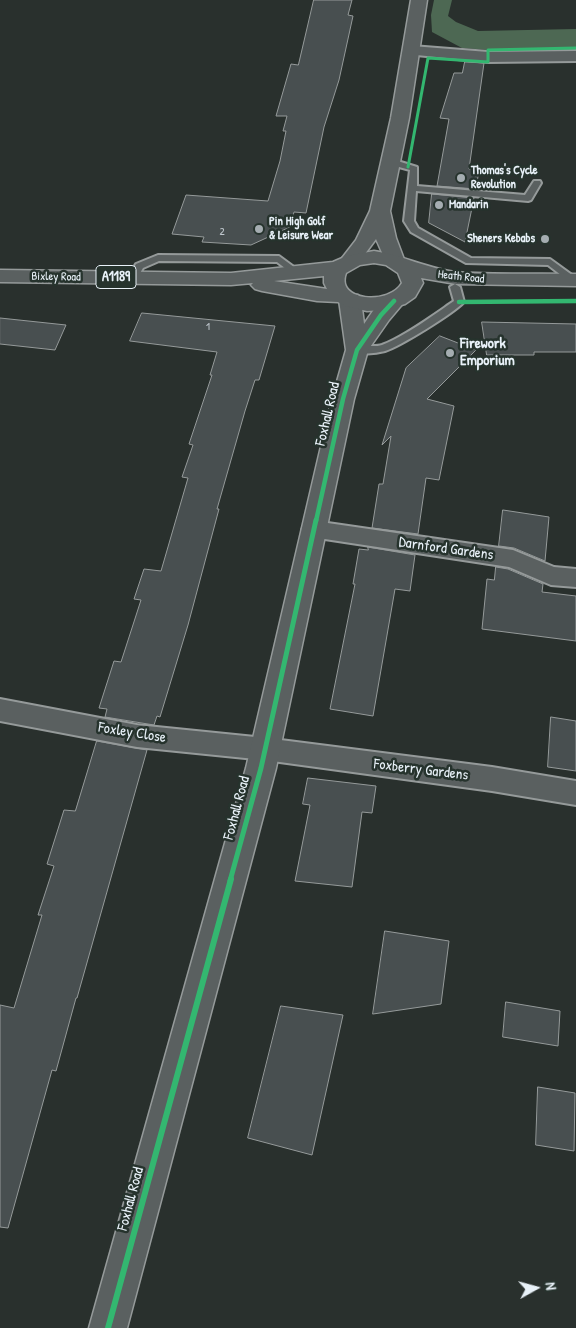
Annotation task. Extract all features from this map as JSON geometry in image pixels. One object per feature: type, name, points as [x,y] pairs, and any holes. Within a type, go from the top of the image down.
[{"type":"street","points":[[344,265],[364,258],[397,263],[407,270],[411,276],[412,284],[410,291],[398,299],[369,305],[346,298],[334,286],[333,280],[344,265],[369,234],[380,210],[412,50],[419,0]]},
{"type":"street","points":[[412,50],[488,57],[576,56]]},
{"type":"street","points":[[380,210],[386,238],[397,263]]},
{"type":"street","name":"Heath Road","points":[[397,263],[428,273],[456,278],[524,281],[575,280]]},
{"type":"street","name":"Bixley Road","points":[[0,276],[231,279],[297,273],[344,265]]},
{"type":"street","name":"Bixley Road","points":[[231,279],[318,296],[346,298]]},
{"type":"street","name":"Heath Road","points":[[398,299],[455,287],[524,281]]},
{"type":"street","name":"Foxhall Road","points":[[346,298],[357,350]]},
{"type":"street","name":"Foxhall Road","points":[[108,1328],[265,749],[343,399],[357,350],[381,315],[398,299]]},
{"type":"street","name":"Darnford Gardens","points":[[314,530],[513,559],[551,576],[576,578]]},
{"type":"street","name":"Foxley Close","points":[[0,710],[137,736],[265,749]]},
{"type":"street","name":"Foxberry Gardens","points":[[265,749],[492,779],[576,793]]},
{"type":"lane","points":[[391,162],[414,169],[409,221],[414,230],[470,261],[550,262],[575,280]]},
{"type":"lane","points":[[413,188],[528,198],[537,183]]},
{"type":"lane","points":[[134,278],[139,266],[158,258],[279,259],[297,273]]},
{"type":"lane","points":[[357,350],[384,348],[424,326],[459,302],[455,287]]},
{"type":"green space","points":[[434,0],[452,0],[448,16],[456,22],[478,31],[576,29],[576,53],[547,54],[462,48],[432,32],[431,15]]},
{"type":"building","points":[[314,0],[352,0],[348,15],[353,16],[339,80],[324,127],[306,213],[294,212],[290,227],[251,245],[202,242],[204,237],[172,234],[186,195],[268,201],[280,161],[286,131],[283,131],[287,116],[276,116],[291,64],[298,65]]},
{"type":"building","points":[[465,62],[484,63],[469,169],[479,170],[476,189],[437,186],[449,119],[440,118],[454,73],[462,73]]},
{"type":"building","points":[[432,194],[474,198],[465,242],[429,223]]},
{"type":"building","points":[[142,313],[275,326],[259,380],[255,380],[245,411],[217,509],[219,509],[188,625],[160,717],[157,716],[154,725],[105,717],[107,709],[99,708],[114,661],[121,662],[141,600],[134,599],[144,569],[161,571],[188,478],[182,477],[193,445],[189,444],[212,375],[210,375],[217,352],[130,341]]},
{"type":"building","points":[[0,318],[66,325],[55,350],[0,344]]},
{"type":"building","points":[[482,322],[576,324],[576,352],[534,352],[534,355],[487,355]]},
{"type":"building","points":[[440,336],[476,350],[427,399],[454,406],[439,480],[426,478],[418,534],[372,528],[379,484],[383,484],[391,436],[382,445],[406,368]]},
{"type":"building","points":[[503,510],[549,517],[545,561],[514,548],[499,546]]},
{"type":"building","points":[[368,547],[415,555],[410,591],[395,589],[373,716],[330,709],[355,584],[353,584],[359,549],[368,550]]},
{"type":"building","points":[[496,567],[508,569],[543,584],[542,592],[576,596],[576,641],[482,629],[487,579],[494,580]]},
{"type":"building","points":[[551,717],[576,721],[576,771],[548,767]]},
{"type":"building","points":[[97,741],[147,750],[56,1071],[52,1070],[8,1228],[0,1227],[0,1005],[14,1008],[42,915],[38,915],[54,866],[47,864],[64,810],[75,811]]},
{"type":"building","points":[[308,778],[376,786],[372,813],[362,812],[352,887],[295,881],[310,805],[303,804]]},
{"type":"building","points":[[385,931],[449,941],[441,1004],[373,1014]]},
{"type":"building","points":[[506,1002],[560,1011],[558,1046],[503,1037]]},
{"type":"building","points":[[281,1006],[343,1015],[312,1155],[248,1138]]},
{"type":"building","points":[[538,1087],[575,1093],[574,1151],[536,1145]]},
{"type":"cycle path","points":[[408,167],[428,58],[488,62],[488,50],[576,48]]},
{"type":"cycle path","points":[[108,1328],[261,768],[343,399],[357,350],[381,315],[394,301]]},
{"type":"cycle path","points":[[459,302],[576,301]]},
{"type":"place","name":"Thomas's Cycle Revolution","points":[[461,178]]},
{"type":"place","name":"Mandarin","points":[[439,205]]},
{"type":"place","name":"Pin High Golf & Leisure Wear","points":[[259,229]]},
{"type":"place","name":"Sheners Kebabs","points":[[545,239]]},
{"type":"place","name":"Firework Emporium","points":[[450,353]]}]
